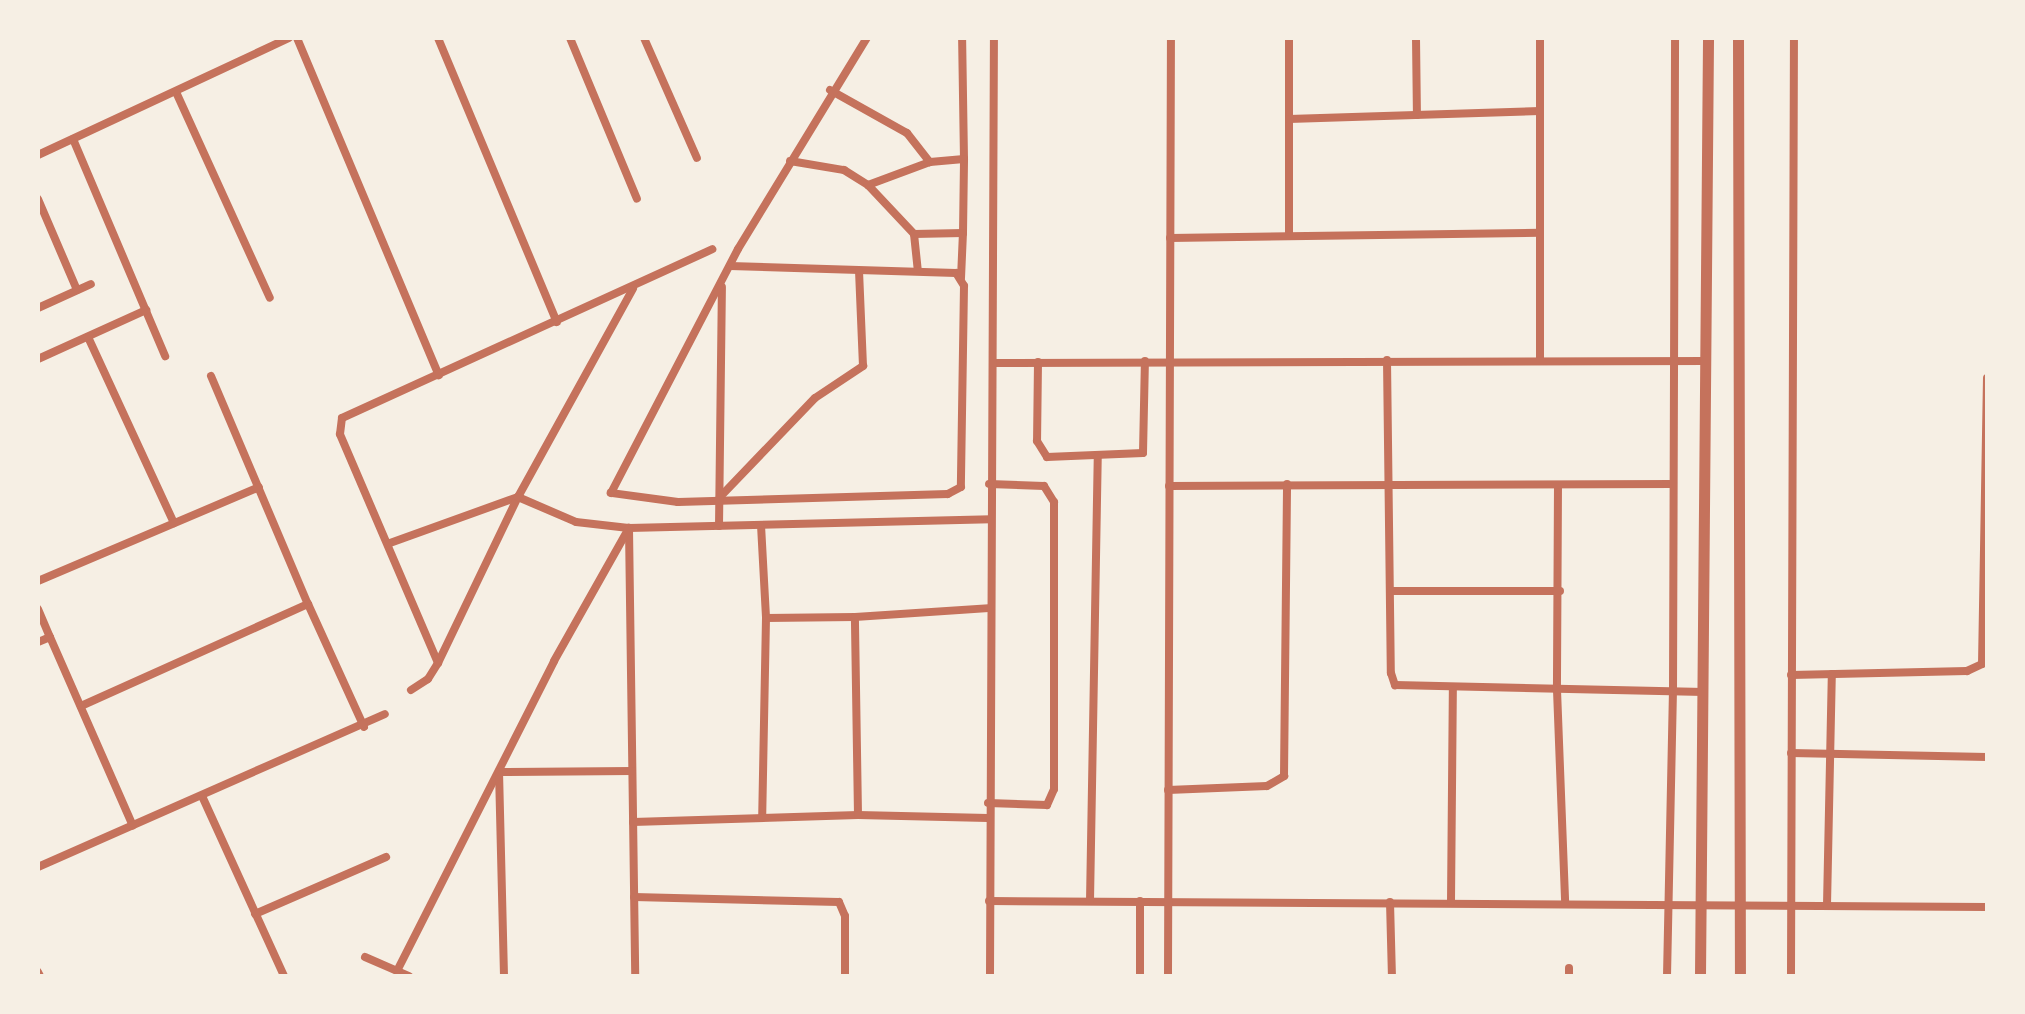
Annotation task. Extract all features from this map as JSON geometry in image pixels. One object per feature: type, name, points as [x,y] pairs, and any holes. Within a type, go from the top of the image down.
[{"type":"street","points":[[38,155],[289,38]]},
{"type":"street","points":[[297,38],[439,375]]},
{"type":"street","points":[[438,38],[557,322]]},
{"type":"street","points":[[570,38],[637,199]]},
{"type":"street","points":[[644,38],[697,158]]},
{"type":"street","points":[[867,38],[830,90],[730,266],[611,493],[678,502],[720,497],[948,494],[961,487],[962,38]]},
{"type":"street","points":[[990,976],[989,484],[995,363],[994,38]]},
{"type":"street","points":[[1168,976],[1171,38]]},
{"type":"street","points":[[1289,38],[1289,236]]},
{"type":"street","points":[[1416,38],[1417,115]]},
{"type":"street","points":[[1540,38],[1540,359]]},
{"type":"street","points":[[1667,976],[1665,903],[1673,691],[1672,484],[1676,360],[1675,38]]},
{"type":"street","points":[[1700,976],[1708,38]]},
{"type":"street","points":[[1738,38],[1740,976]]},
{"type":"street","points":[[1791,976],[1794,38]]},
{"type":"street","points":[[830,90],[907,133],[930,162]]},
{"type":"street","points":[[176,92],[270,298]]},
{"type":"street","points":[[1289,119],[1540,111]]},
{"type":"street","points":[[73,139],[165,356]]},
{"type":"street","points":[[868,185],[930,162],[964,159]]},
{"type":"street","points":[[790,161],[844,170],[868,185],[914,234],[918,270]]},
{"type":"street","points":[[38,199],[77,290]]},
{"type":"street","points":[[914,234],[963,233]]},
{"type":"street","points":[[1170,238],[1540,233]]},
{"type":"street","points":[[438,663],[339,426],[349,412],[633,289],[712,249]]},
{"type":"street","points":[[730,266],[859,271],[948,270],[961,279]]},
{"type":"street","points":[[720,497],[815,398],[863,366],[859,271]]},
{"type":"street","points":[[719,526],[722,283]]},
{"type":"street","points":[[38,308],[91,284]]},
{"type":"street","points":[[411,690],[428,679],[438,663],[518,497],[633,289]]},
{"type":"street","points":[[38,359],[146,310]]},
{"type":"street","points":[[88,337],[174,523]]},
{"type":"street","points":[[995,363],[1168,360],[1706,361]]},
{"type":"street","points":[[1387,360],[1391,673],[1395,685],[1453,690],[1704,692]]},
{"type":"street","points":[[1038,362],[1039,450],[1047,457],[1138,455],[1147,447],[1145,361]]},
{"type":"street","points":[[211,376],[364,727]]},
{"type":"street","points":[[1791,675],[1967,671],[1982,664],[1987,378]]},
{"type":"street","points":[[1090,901],[1098,456]]},
{"type":"street","points":[[1169,486],[1390,482],[1672,484]]},
{"type":"street","points":[[988,803],[1047,805],[1054,789],[1054,502],[1044,486],[989,484]]},
{"type":"street","points":[[1168,790],[1267,786],[1284,776],[1287,484]]},
{"type":"street","points":[[1558,485],[1560,591],[1557,690],[1565,903]]},
{"type":"street","points":[[38,581],[259,487]]},
{"type":"street","points":[[390,543],[518,497],[576,522],[629,528],[991,519]]},
{"type":"street","points":[[761,525],[766,618],[762,818]]},
{"type":"street","points":[[629,528],[635,976]]},
{"type":"street","points":[[397,971],[629,528]]},
{"type":"street","points":[[1391,591],[1560,591]]},
{"type":"street","points":[[81,706],[308,604]]},
{"type":"street","points":[[766,618],[855,617],[989,608]]},
{"type":"street","points":[[38,609],[133,826]]},
{"type":"street","points":[[855,617],[858,815]]},
{"type":"street","points":[[38,642],[50,637]]},
{"type":"street","points":[[1827,905],[1832,674]]},
{"type":"street","points":[[1451,902],[1453,690]]},
{"type":"street","points":[[38,867],[364,727],[385,714]]},
{"type":"street","points":[[1791,753],[1987,757]]},
{"type":"street","points":[[499,772],[632,771]]},
{"type":"street","points":[[499,772],[504,976]]},
{"type":"street","points":[[202,796],[284,976]]},
{"type":"street","points":[[633,822],[858,815],[988,818]]},
{"type":"street","points":[[255,914],[386,857]]},
{"type":"street","points":[[634,897],[839,902],[845,916],[845,976]]},
{"type":"street","points":[[989,901],[1738,903],[1987,907]]},
{"type":"street","points":[[1140,901],[1140,976]]},
{"type":"street","points":[[1390,902],[1392,976]]},
{"type":"street","points":[[365,957],[409,976]]}]
